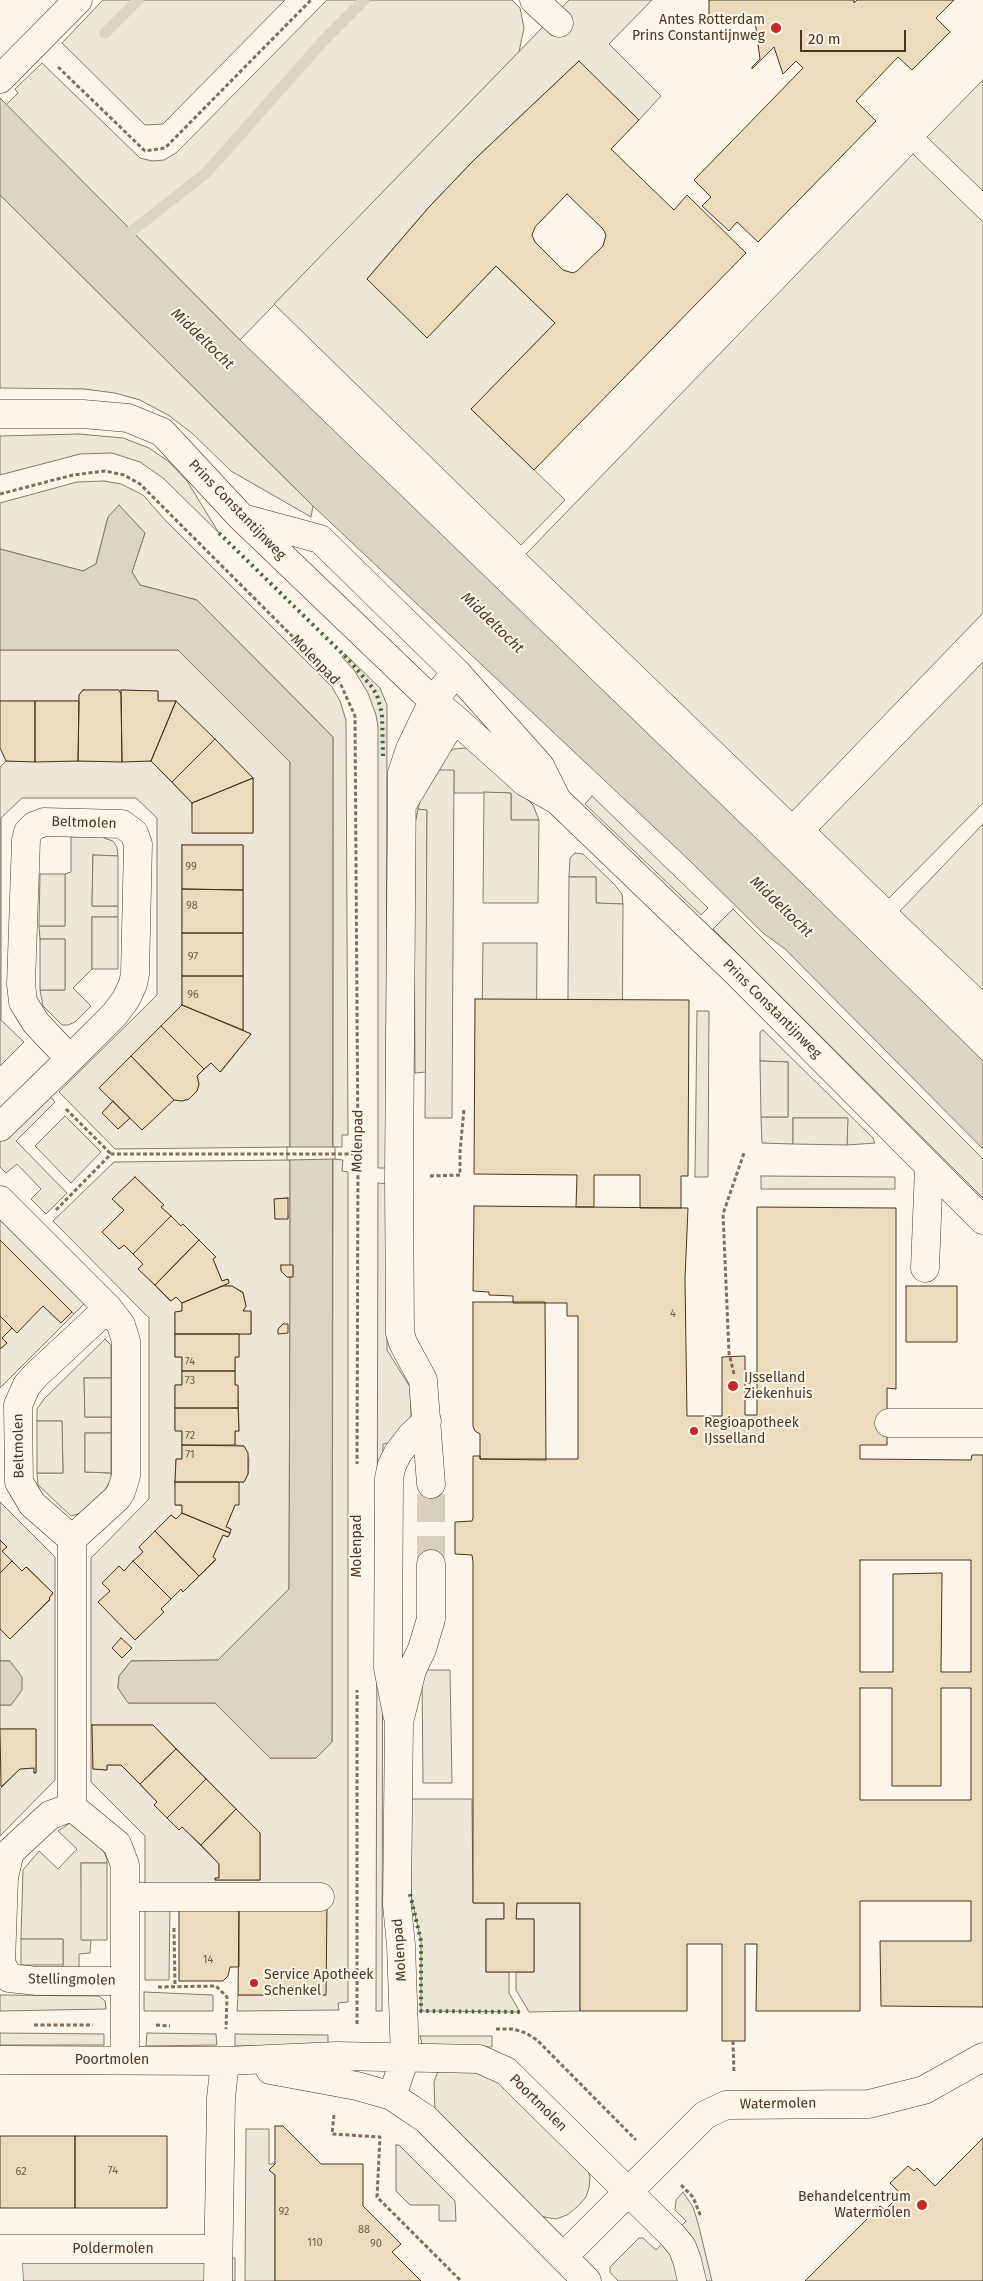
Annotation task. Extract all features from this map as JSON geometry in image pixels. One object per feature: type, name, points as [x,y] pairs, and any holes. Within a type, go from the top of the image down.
[{"type":"street","points":[[1,78],[78,0]]},
{"type":"street","points":[[534,0],[559,24]]},
{"type":"street","name":"Prins Constantijnweg","points":[[0,414],[83,414],[128,418],[162,432],[242,518],[320,539],[456,672],[540,766],[557,800]]},
{"type":"street","points":[[242,518],[296,542],[405,648],[433,701]]},
{"type":"street","points":[[431,1484],[423,1380],[400,1333],[399,1167],[402,773],[410,749],[433,701],[456,672]]},
{"type":"street","name":"Prins Constantijnweg","points":[[433,701],[524,782],[557,800],[735,971],[983,1220]]},
{"type":"street","points":[[403,805],[454,718]]},
{"type":"street","name":"Beltmolen","points":[[0,1127],[115,1014],[126,999],[135,974],[138,844],[134,833],[122,824],[44,822],[34,826],[28,832],[26,840],[22,994],[27,1008],[36,1023],[70,1058]]},
{"type":"street","points":[[925,1268],[929,1167]]},
{"type":"street","points":[[0,1200],[108,1308],[121,1325],[126,1341],[126,1476],[117,1498],[72,1539],[72,1807]]},
{"type":"street","name":"Beltmolen","points":[[72,1539],[32,1504],[19,1482],[18,1405],[24,1390],[37,1374],[108,1308]]},
{"type":"street","name":"Molenpad","points":[[405,2058],[401,1945],[397,1906],[399,1722],[388,1668],[389,1478],[392,1465],[398,1453],[426,1421]]},
{"type":"street","points":[[889,1423],[983,1423]]},
{"type":"street","name":"Molenpad","points":[[399,1722],[412,1670],[430,1626],[431,1564]]},
{"type":"street","name":"Stellingmolen","points":[[125,1984],[36,1981],[9,1978],[2,1963],[4,1877],[10,1852],[50,1815],[72,1807],[117,1844],[125,1865],[125,1897],[125,1984],[125,2060]]},
{"type":"street","points":[[125,1897],[320,1897]]},
{"type":"street","name":"Poortmolen","points":[[0,2060],[224,2061],[337,2056],[479,2059],[506,2071],[682,2247],[688,2260],[692,2281]]},
{"type":"street","name":"Watermolen","points":[[563,2257],[705,2115],[726,2105],[869,2104],[924,2090],[983,2057]]},
{"type":"street","points":[[392,2096],[405,2058]]},
{"type":"street","points":[[218,2281],[221,2098],[224,2061]]},
{"type":"street","name":"Poortmolen","points":[[224,2061],[357,2086],[392,2096],[426,2119],[587,2281]]},
{"type":"street","name":"Poldermolen","points":[[9,2281],[4,2249],[218,2249]]},
{"type":"path","points":[[35,45],[145,151],[165,148],[312,0]]},
{"type":"path","name":"Molenpad","points":[[0,494],[73,476],[104,471],[124,475],[140,484],[341,685],[355,716],[357,766],[357,1473]]},
{"type":"path","points":[[42,1086],[111,1154],[358,1154]]},
{"type":"path","points":[[734,1374],[730,1353],[723,1214],[744,1153]]},
{"type":"path","points":[[33,1234],[111,1154]]},
{"type":"path","points":[[357,1682],[357,2030]]},
{"type":"path","points":[[174,1897],[175,1987]]},
{"type":"path","name":"Stellingmolen","points":[[125,1984],[175,1987],[216,1986],[227,1997],[226,2027]]},
{"type":"path","points":[[334,2112],[332,2134],[380,2137],[377,2197],[461,2281]]},
{"type":"shaded area","points":[[103,0],[285,0],[163,124],[145,125],[62,43]]},
{"type":"shaded area","points":[[327,0],[512,0],[520,8],[524,28],[519,52],[240,340],[6,105],[18,93],[15,89],[42,63],[140,158],[152,161],[164,160],[176,153]]},
{"type":"shaded area","points":[[569,0],[652,0],[609,44],[661,96],[639,120],[578,62],[474,160],[430,206],[367,279],[427,337],[496,266],[555,323],[472,409],[565,500],[521,545],[274,304]]},
{"type":"shaded area","points":[[983,80],[983,191],[927,137]]},
{"type":"shaded area","points":[[913,154],[983,222],[983,613],[792,811],[526,554]]},
{"type":"shaded area","points":[[0,195],[313,506],[311,517],[231,471],[192,433],[168,415],[140,400],[115,393],[84,389],[0,388]]},
{"type":"shaded area","points":[[79,434],[123,438],[149,448],[168,461],[187,481],[219,533],[163,478],[140,462],[112,453],[80,454],[0,475],[0,436]]},
{"type":"shaded area","points":[[104,481],[121,484],[143,495],[166,521],[332,687],[340,701],[346,720],[348,1135],[342,1135],[342,1147],[333,1147],[333,737],[197,600],[140,585],[132,572],[145,533],[119,506],[108,517],[96,564],[83,571],[0,549],[0,503],[77,482]]},
{"type":"shaded area","points":[[0,650],[178,650],[290,762],[290,1147],[115,1149],[59,1092],[157,995],[157,818],[136,798],[22,798],[1,818],[1,1020],[24,1042],[0,1066],[0,767],[6,761],[151,761],[192,803],[193,833],[253,833],[253,778],[176,701],[158,701],[158,691],[122,690],[121,694],[119,690],[83,690],[79,695],[79,701],[0,701]],"holes":[[[182,845],[243,845],[243,1030],[251,1034],[221,1072],[211,1063],[197,1076],[199,1084],[197,1091],[189,1099],[182,1101],[175,1098],[142,1130],[130,1118],[118,1129],[102,1113],[113,1101],[100,1087],[182,1005]]]},
{"type":"shaded area","points":[[345,654],[380,688],[387,705],[386,1168],[378,1168],[378,727],[368,693],[354,670],[342,657]]},
{"type":"shaded area","points":[[983,662],[983,803],[889,898],[819,830]]},
{"type":"shaded area","points":[[468,748],[483,756],[533,805],[539,820],[511,820],[511,793],[454,793],[454,771],[436,770],[446,754],[454,749]]},
{"type":"shaded area","points":[[436,770],[454,770],[452,1118],[425,1118],[427,810],[418,809],[420,801]]},
{"type":"shaded area","points":[[484,792],[511,793],[511,820],[539,820],[538,903],[483,903]]},
{"type":"shaded area","points":[[592,796],[708,908],[701,915],[585,804]]},
{"type":"shaded area","points":[[418,809],[427,809],[426,1072],[415,1073],[414,864],[415,824]]},
{"type":"shaded area","points":[[983,824],[983,990],[900,911]]},
{"type":"shaded area","points":[[98,836],[113,841],[117,847],[118,856],[93,855],[92,906],[118,906],[118,917],[92,917],[92,969],[73,988],[91,1006],[75,1022],[62,1025],[43,1006],[40,990],[65,990],[65,939],[40,939],[39,926],[65,926],[65,874],[71,872],[71,837]]},
{"type":"shaded area","points":[[575,853],[583,854],[614,884],[622,894],[623,904],[596,903],[596,877],[569,877],[570,858]]},
{"type":"shaded area","points":[[93,855],[118,856],[118,906],[92,906]]},
{"type":"shaded area","points":[[40,874],[65,874],[65,926],[39,926]]},
{"type":"shaded area","points":[[569,877],[596,877],[596,903],[623,904],[622,1102],[567,1102]]},
{"type":"shaded area","points":[[733,909],[983,1159],[983,1198],[713,929]]},
{"type":"shaded area","points":[[92,917],[118,917],[118,969],[92,969]]},
{"type":"shaded area","points":[[40,939],[65,939],[65,990],[40,990]]},
{"type":"shaded area","points":[[483,943],[537,943],[536,1101],[481,1101]]},
{"type":"shaded area","points":[[697,1011],[709,1011],[708,1177],[695,1177]]},
{"type":"shaded area","points":[[763,1030],[873,1138],[875,1143],[847,1145],[847,1118],[793,1118],[793,1144],[762,1143],[761,1117],[788,1117],[788,1062],[760,1061],[760,1032]]},
{"type":"shaded area","points":[[760,1061],[788,1062],[788,1117],[761,1117]]},
{"type":"shaded area","points":[[48,1094],[55,1102],[16,1141],[67,1193],[46,1214],[31,1199],[41,1189],[17,1164],[6,1173],[0,1167],[0,1135]]},
{"type":"shaded area","points":[[65,1116],[101,1152],[71,1183],[35,1146]]},
{"type":"shaded area","points":[[793,1118],[848,1118],[847,1145],[793,1144]]},
{"type":"shaded area","points":[[333,1159],[343,1160],[342,1171],[348,1172],[348,2002],[338,2003],[339,2010],[237,2011],[238,1995],[326,1995],[145,1889],[145,1836],[91,1782],[91,1558],[149,1499],[149,1318],[53,1221],[114,1162],[290,1160],[290,1266],[281,1266],[281,1271],[287,1277],[290,1277],[289,1589],[218,1660],[131,1661],[119,1676],[118,1688],[129,1703],[215,1703],[270,1758],[316,1758],[332,1742]],"holes":[[[135,1177],[163,1204],[161,1207],[215,1257],[213,1259],[222,1281],[228,1279],[229,1283],[223,1286],[232,1286],[243,1292],[246,1306],[243,1311],[251,1312],[251,1334],[239,1334],[239,1357],[235,1357],[235,1385],[238,1386],[239,1431],[235,1431],[235,1445],[244,1446],[249,1459],[248,1474],[244,1482],[239,1482],[235,1505],[226,1527],[231,1529],[230,1533],[228,1537],[223,1535],[213,1557],[216,1560],[184,1591],[181,1589],[161,1609],[163,1612],[136,1639],[110,1591],[102,1583],[124,1571],[143,1552],[139,1547],[171,1515],[176,1519],[182,1513],[182,1505],[176,1505],[175,1482],[176,1459],[182,1459],[182,1431],[175,1430],[175,1385],[182,1385],[182,1357],[175,1357],[175,1312],[182,1311],[182,1303],[176,1297],[170,1301],[139,1269],[143,1264],[124,1245],[119,1249],[102,1232],[124,1210],[112,1199]],[[287,1198],[288,1218],[275,1219],[275,1199]],[[92,1725],[153,1725],[260,1833],[260,1880],[215,1880],[215,1878],[219,1878],[219,1864],[182,1827],[179,1830],[155,1805],[157,1802],[121,1765],[107,1765],[107,1770],[93,1769]]]},
{"type":"shaded area","points":[[761,1176],[895,1177],[895,1189],[761,1189]]},
{"type":"shaded area","points":[[378,1183],[387,1184],[387,1350],[410,1387],[411,1415],[410,1419],[389,1443],[383,1444],[382,2011],[376,2011]]},
{"type":"shaded area","points":[[0,1220],[84,1304],[74,1314],[0,1240]]},
{"type":"shaded area","points":[[43,1306],[61,1323],[72,1312],[74,1314],[0,1388],[0,1349],[7,1343],[2,1338],[12,1328],[17,1332]]},
{"type":"shaded area","points":[[105,1339],[111,1345],[111,1378],[84,1378],[85,1417],[111,1417],[111,1433],[85,1433],[85,1472],[111,1473],[111,1479],[105,1490],[81,1513],[71,1516],[38,1485],[37,1473],[63,1473],[62,1421],[37,1421],[37,1409],[44,1399]]},
{"type":"shaded area","points":[[84,1378],[111,1378],[111,1417],[85,1417]]},
{"type":"shaded area","points":[[37,1421],[62,1421],[63,1473],[37,1473]]},
{"type":"shaded area","points":[[85,1433],[111,1433],[111,1473],[85,1472]]},
{"type":"shaded area","points":[[0,1502],[55,1557],[55,1780],[0,1836],[0,1789],[20,1769],[34,1768],[34,1773],[36,1773],[36,1729],[0,1729],[0,1705],[11,1705],[10,1661],[0,1661],[0,1629],[10,1639],[50,1600],[49,1598],[53,1593],[27,1567],[22,1571],[2,1551],[7,1547],[0,1540]]},
{"type":"shaded area","points":[[422,1670],[450,1670],[452,1783],[423,1783]]},
{"type":"shaded area","points":[[411,1799],[472,1799],[473,1903],[504,1903],[504,1919],[486,1919],[486,1972],[509,1972],[509,1993],[520,2012],[421,2011],[421,1941],[411,1896]]},
{"type":"shaded area","points":[[70,1823],[102,1847],[107,1859],[107,1863],[81,1863],[82,1940],[91,1940],[90,1953],[79,1954],[79,1970],[66,1970],[63,1967],[63,1939],[21,1939],[23,1870],[39,1851],[58,1869],[77,1849],[58,1831]]},
{"type":"shaded area","points":[[81,1863],[107,1863],[107,1940],[81,1940]]},
{"type":"shaded area","points":[[517,1903],[580,1903],[580,2011],[529,2012],[516,1990],[516,1972],[534,1972],[534,1919],[516,1919]]},
{"type":"shaded area","points":[[145,1905],[170,1905],[169,1980],[145,1980]]},
{"type":"shaded area","points":[[21,1939],[63,1939],[63,1965],[21,1965]]},
{"type":"shaded area","points":[[144,1992],[213,1995],[213,2011],[144,2011]]},
{"type":"shaded area","points":[[0,1995],[99,1996],[105,2001],[106,2009],[0,2011]]},
{"type":"shaded area","points":[[0,2033],[104,2034],[104,2045],[0,2045]]},
{"type":"shaded area","points":[[147,2033],[216,2034],[217,2045],[146,2046]]},
{"type":"shaded area","points":[[235,2034],[328,2035],[328,2045],[235,2046]]},
{"type":"shaded area","points":[[420,2036],[492,2036],[492,2047],[426,2046],[422,2044]]},
{"type":"shaded area","points":[[446,2066],[495,2077],[587,2168],[590,2177],[589,2188],[586,2197],[577,2207],[567,2215],[556,2219],[538,2216],[435,2111],[434,2082],[438,2071]]},
{"type":"shaded area","points":[[246,2129],[269,2129],[269,2164],[275,2164],[270,2170],[275,2175],[275,2281],[245,2281]]},
{"type":"shaded area","points":[[396,2145],[399,2145],[455,2201],[456,2221],[439,2221],[439,2205],[410,2205],[396,2191]]},
{"type":"shaded area","points":[[683,2192],[693,2207],[712,2281],[700,2281],[678,2229],[686,2221],[675,2210],[676,2200]]},
{"type":"shaded area","points":[[639,2238],[643,2238],[656,2250],[665,2241],[682,2281],[618,2281],[610,2272],[610,2267]]},
{"type":"shaded area","points":[[0,2256],[235,2258],[235,2281],[0,2281]]},
{"type":"water","name":"Middeltocht","points":[[0,98],[240,340],[758,840],[983,1061],[983,1149],[785,949],[763,933],[689,860],[313,506],[0,195]]},
{"type":"water","points":[[119,505],[145,533],[132,572],[140,585],[197,600],[333,737],[332,1742],[316,1758],[270,1758],[215,1703],[128,1703],[118,1688],[119,1676],[131,1661],[218,1660],[289,1589],[290,1277],[293,1276],[293,1265],[290,1266],[290,762],[178,650],[0,650],[0,549],[83,571],[96,564],[108,517]]},
{"type":"water","points":[[0,1661],[10,1661],[22,1677],[22,1690],[11,1705],[0,1705]]},
{"type":"pier","points":[[287,1147],[335,1147],[335,1159],[287,1160]]},
{"type":"building","points":[[709,0],[854,0],[854,3],[857,0],[954,0],[936,18],[950,32],[912,70],[898,57],[856,101],[876,121],[758,242],[737,222],[729,231],[702,206],[711,197],[694,180],[803,68],[796,61],[783,74],[774,47],[752,69],[760,59],[755,21],[709,23]]},
{"type":"building","points":[[579,61],[639,120],[611,149],[674,210],[687,195],[746,253],[534,470],[471,409],[555,323],[496,266],[427,338],[367,279],[430,206],[474,160]],"holes":[[[567,194],[603,229],[606,235],[603,246],[573,273],[563,270],[535,242],[532,235],[535,227]]]},
{"type":"building","points":[[83,690],[119,690],[121,694],[122,762],[78,761],[79,695]]},
{"type":"building","points":[[121,690],[158,691],[158,701],[176,701],[151,761],[122,762]]},
{"type":"building","points":[[0,701],[35,701],[35,762],[6,761],[0,748]]},
{"type":"building","points":[[35,701],[79,701],[78,761],[35,762]]},
{"type":"building","points":[[176,701],[215,739],[172,782],[151,761]]},
{"type":"building","points":[[215,739],[253,778],[192,803],[172,782]]},
{"type":"building","points":[[253,778],[253,833],[192,833],[192,803]]},
{"type":"building","points":[[182,845],[243,845],[243,890],[182,889]]},
{"type":"building","points":[[182,889],[243,890],[243,933],[182,933]]},
{"type":"building","points":[[182,933],[243,933],[243,976],[182,976]]},
{"type":"building","points":[[182,976],[243,976],[243,1030],[182,1005]]},
{"type":"building","points":[[475,999],[689,1000],[688,1176],[681,1176],[681,1208],[640,1208],[640,1175],[594,1175],[594,1207],[576,1207],[577,1175],[474,1174]]},
{"type":"building","points":[[182,1005],[251,1034],[220,1072],[211,1063],[204,1069],[161,1026]]},
{"type":"building","points":[[161,1026],[204,1069],[197,1076],[199,1084],[197,1091],[189,1099],[182,1101],[174,1100],[131,1056]]},
{"type":"building","points":[[131,1056],[174,1100],[142,1130],[99,1088]]},
{"type":"building","points":[[113,1101],[130,1118],[118,1129],[102,1113]]},
{"type":"building","points":[[135,1177],[164,1205],[161,1207],[171,1216],[133,1254],[124,1245],[119,1249],[102,1232],[124,1210],[112,1199]]},
{"type":"building","points":[[288,1198],[288,1219],[275,1219],[274,1199]]},
{"type":"building","points":[[474,1206],[688,1208],[685,1279],[687,1416],[722,1416],[722,1357],[745,1356],[745,1415],[757,1415],[757,1207],[896,1208],[896,1389],[887,1388],[887,1445],[860,1445],[860,1459],[971,1460],[972,1455],[983,1455],[983,2007],[881,2006],[880,1941],[971,1941],[971,1901],[860,1901],[860,2011],[756,2011],[757,1944],[745,1944],[745,2041],[722,2041],[722,1944],[687,1944],[687,2011],[580,2011],[580,1903],[517,1903],[516,1919],[534,1919],[534,1972],[486,1972],[486,1919],[504,1919],[504,1903],[473,1903],[473,1562],[472,1555],[455,1554],[455,1522],[472,1521],[473,1518],[473,1456],[480,1456],[480,1459],[578,1459],[578,1316],[567,1316],[567,1303],[513,1303],[513,1296],[489,1295],[489,1292],[473,1291]],"holes":[[[860,1560],[971,1560],[971,1672],[941,1672],[942,1573],[893,1574],[893,1672],[860,1672]],[[860,1688],[892,1688],[892,1786],[941,1786],[941,1688],[971,1688],[971,1800],[860,1800]]]},
{"type":"building","points":[[171,1216],[181,1226],[183,1224],[199,1240],[155,1285],[138,1269],[143,1264],[133,1254]]},
{"type":"building","points":[[0,1240],[72,1312],[61,1323],[43,1306],[17,1333],[0,1316]]},
{"type":"building","points":[[199,1240],[216,1257],[213,1259],[222,1281],[228,1279],[229,1283],[182,1303],[176,1297],[171,1301],[155,1285]]},
{"type":"building","points":[[281,1265],[293,1265],[293,1277],[287,1277],[281,1271]]},
{"type":"building","points":[[223,1286],[232,1286],[243,1293],[246,1306],[243,1311],[251,1311],[251,1334],[175,1334],[175,1312],[182,1311],[182,1303]]},
{"type":"building","points":[[906,1286],[957,1286],[957,1342],[906,1342]]},
{"type":"building","points":[[473,1302],[545,1302],[546,1460],[480,1459],[480,1434],[475,1431],[473,1426]]},
{"type":"building","points":[[0,1316],[12,1328],[2,1338],[7,1343],[0,1349]]},
{"type":"building","points":[[283,1324],[288,1324],[288,1333],[278,1334],[278,1329]]},
{"type":"building","points":[[175,1334],[239,1334],[239,1357],[235,1357],[235,1371],[182,1371],[182,1357],[175,1357]]},
{"type":"building","points":[[182,1371],[235,1371],[235,1385],[238,1385],[238,1408],[175,1408],[175,1385],[182,1385]]},
{"type":"building","points":[[175,1408],[238,1408],[239,1431],[235,1431],[235,1445],[182,1445],[182,1431],[175,1431]]},
{"type":"building","points":[[182,1445],[244,1446],[248,1453],[248,1474],[244,1482],[175,1482],[176,1459],[182,1459]]},
{"type":"building","points":[[175,1482],[239,1482],[239,1505],[235,1505],[226,1527],[231,1529],[230,1533],[182,1513],[182,1505],[175,1505]]},
{"type":"building","points":[[182,1513],[230,1533],[228,1537],[223,1535],[213,1557],[216,1559],[199,1576],[155,1531],[171,1515],[176,1519]]},
{"type":"building","points":[[155,1531],[199,1576],[183,1592],[181,1589],[171,1599],[133,1561],[143,1552],[139,1547]]},
{"type":"building","points":[[0,1540],[7,1547],[2,1551],[12,1561],[0,1573]]},
{"type":"building","points":[[12,1561],[22,1571],[26,1567],[53,1593],[50,1599],[10,1639],[0,1629],[0,1573]]},
{"type":"building","points":[[133,1561],[171,1599],[161,1609],[164,1612],[135,1640],[98,1602],[110,1591],[102,1583],[119,1566],[124,1571]]},
{"type":"building","points":[[121,1638],[132,1648],[122,1658],[112,1648]]},
{"type":"building","points":[[92,1725],[153,1725],[176,1749],[140,1784],[121,1765],[107,1765],[107,1770],[93,1769]]},
{"type":"building","points":[[0,1729],[36,1729],[36,1773],[34,1773],[34,1768],[20,1769],[1,1787]]},
{"type":"building","points":[[176,1749],[206,1779],[167,1818],[154,1805],[157,1802],[140,1784]]},
{"type":"building","points":[[206,1779],[236,1809],[201,1845],[182,1827],[179,1830],[167,1818]]},
{"type":"building","points":[[236,1809],[260,1833],[260,1880],[215,1880],[215,1878],[219,1878],[219,1864],[201,1845]]},
{"type":"building","points":[[179,1904],[239,1904],[239,1967],[230,1967],[228,1976],[223,1981],[179,1981]]},
{"type":"building","points":[[239,1904],[327,1905],[326,1995],[238,1995]]},
{"type":"building","points":[[275,2126],[283,2126],[321,2164],[363,2164],[363,2206],[401,2244],[392,2252],[421,2281],[275,2281],[275,2175],[269,2170],[275,2164]]},
{"type":"building","points":[[0,2136],[75,2136],[75,2208],[0,2208]]},
{"type":"building","points":[[75,2136],[167,2136],[167,2208],[75,2208]]},
{"type":"building","points":[[983,2138],[983,2281],[805,2281],[880,2206],[885,2210],[901,2194],[890,2183],[908,2166],[914,2171],[917,2168],[935,2186]]},
{"type":"waterway","points":[[105,33],[138,0]]},
{"type":"waterway","points":[[132,231],[206,173],[324,40],[364,0]]},
{"type":"tunnel","points":[[431,1484],[431,1564]]},
{"type":"hedge","points":[[219,533],[348,659],[372,687],[377,695],[382,714],[383,756]]},
{"type":"hedge","points":[[410,1894],[421,1941],[421,2011],[520,2012]]},
{"type":"place","name":"Antes Rotterdam Prins Constantijnweg","points":[[776,28]]},
{"type":"place","name":"IJsselland Ziekenhuis","points":[[733,1386]]},
{"type":"place","name":"Regioapotheek IJsselland","points":[[694,1431]]},
{"type":"place","name":"Service Apotheek Schenkel","points":[[254,1983]]},
{"type":"place","name":"Behandelcentrum Watermolen","points":[[922,2205]]}]
